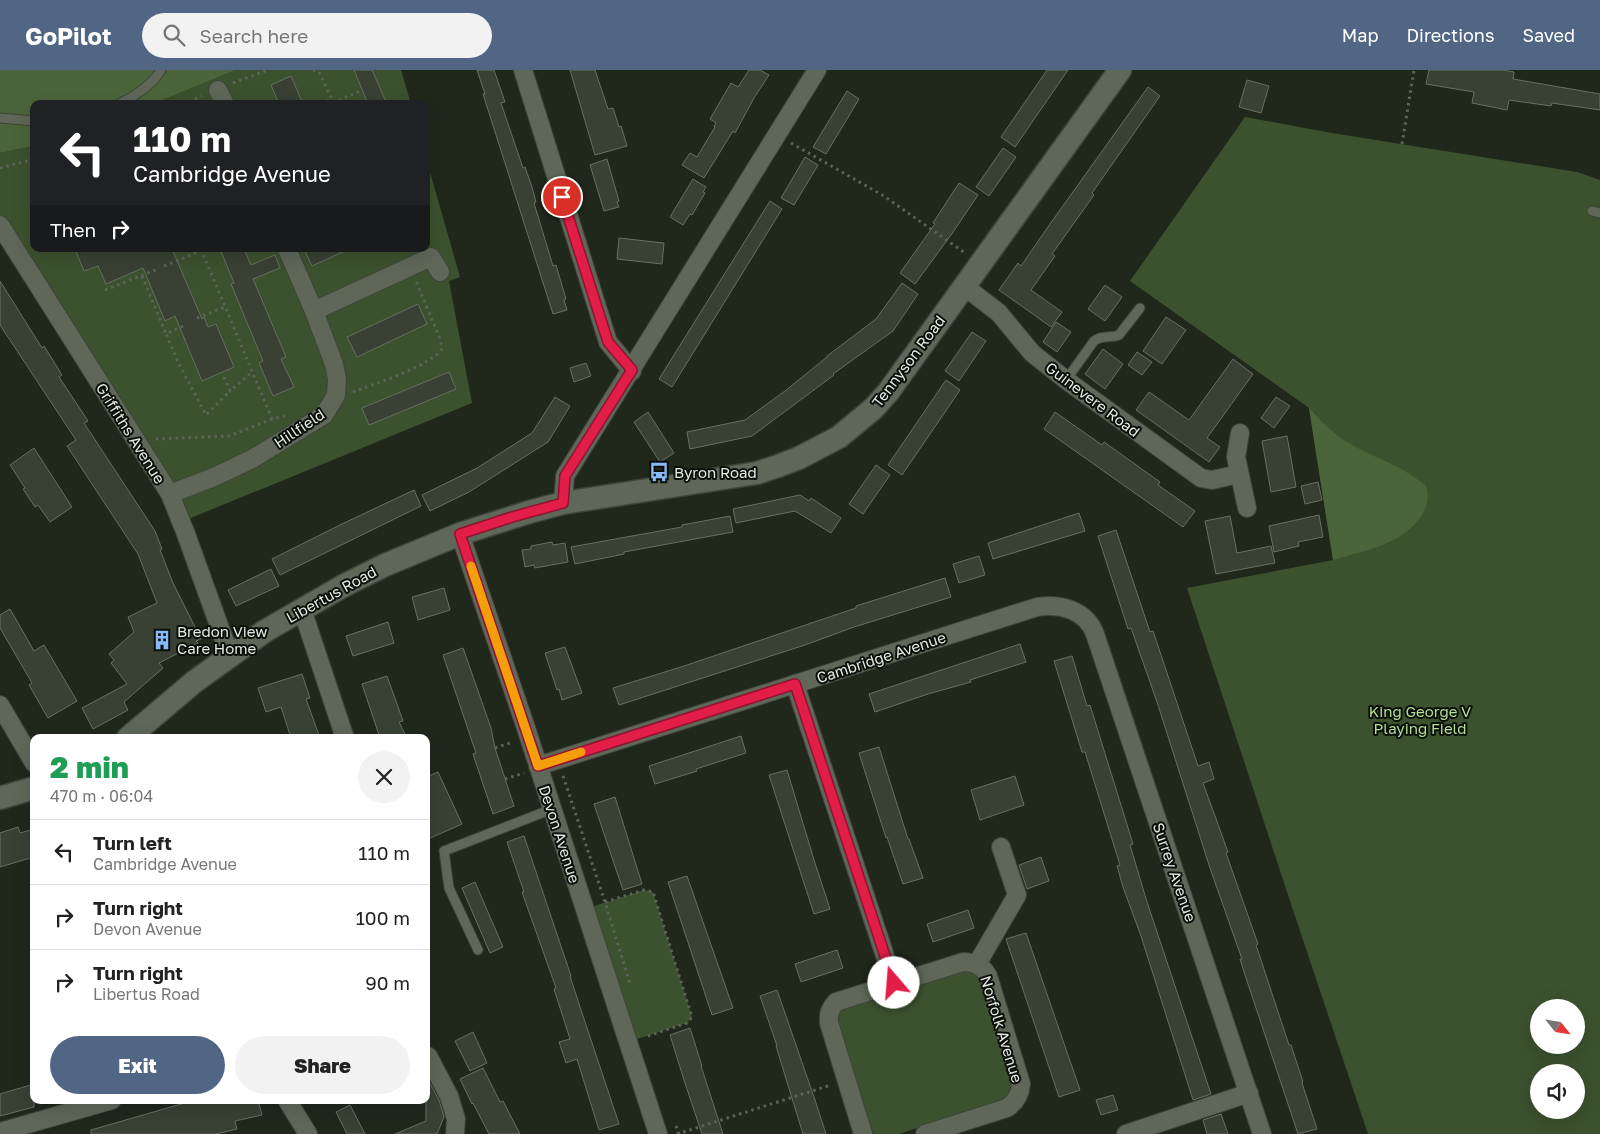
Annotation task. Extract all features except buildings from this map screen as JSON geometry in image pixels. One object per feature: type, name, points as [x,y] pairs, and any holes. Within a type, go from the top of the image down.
[{"type":"street","points":[[523,70],[608,342],[632,370]]},
{"type":"street","points":[[563,503],[565,476],[817,70]]},
{"type":"street","name":"Tennyson Road","points":[[563,503],[757,473],[799,458],[819,448],[857,423],[889,391],[1120,70]]},
{"type":"street","name":"Griffiths Avenue","points":[[0,225],[170,494],[230,656]]},
{"type":"street","name":"Hillfield","points":[[170,494],[214,477],[252,459],[324,414],[336,395],[336,371],[314,311],[288,252]]},
{"type":"street","points":[[314,311],[431,257],[440,272]]},
{"type":"street","name":"Guinevere Road","points":[[964,286],[999,313],[1032,352],[1066,380],[1201,478],[1212,480],[1239,474]]},
{"type":"street","points":[[1240,433],[1236,457],[1247,508]]},
{"type":"street","name":"Libertus Road","points":[[133,734],[194,682],[265,631],[343,586],[385,565],[460,534],[563,503]]},
{"type":"street","name":"Devon Avenue","points":[[460,534],[658,1134]]},
{"type":"street","name":"Cambridge Avenue","points":[[538,766],[1037,607],[1055,605],[1080,615]]},
{"type":"street","points":[[302,609],[344,734]]},
{"type":"street","name":"Surrey Avenue","points":[[1080,615],[1089,622],[1095,634],[1262,1134]]},
{"type":"street","points":[[795,684],[894,983]]},
{"type":"street","points":[[0,704],[30,756]]},
{"type":"street","points":[[0,798],[30,789]]},
{"type":"street","points":[[976,964],[1017,895],[1001,847]]},
{"type":"street","name":"Norfolk Avenue","points":[[863,1134],[829,1023],[829,1013],[836,1002],[963,962],[976,964],[988,976],[1021,1084],[1020,1089],[1016,1100],[1007,1108],[936,1133]]},
{"type":"street","points":[[430,1060],[448,1096],[456,1119],[455,1134]]},
{"type":"street","points":[[1126,1134],[1249,1093]]},
{"type":"street","points":[[0,1132],[98,1104]]},
{"type":"street","points":[[290,1104],[308,1134]]},
{"type":"lane","points":[[127,100],[158,76],[161,70]]},
{"type":"lane","points":[[0,118],[30,121]]},
{"type":"lane","points":[[1066,380],[1094,341],[1105,336],[1115,337],[1120,335],[1140,308]]},
{"type":"lane","points":[[478,950],[449,888],[444,851],[552,809]]},
{"type":"path","points":[[313,70],[319,72],[332,100]]},
{"type":"path","points":[[1402,144],[1414,70]]},
{"type":"path","points":[[338,100],[362,90]]},
{"type":"path","points":[[777,136],[884,196],[980,264]]},
{"type":"path","points":[[0,168],[30,160]]},
{"type":"path","points":[[164,266],[197,252]]},
{"type":"path","points":[[105,290],[158,269]]},
{"type":"path","points":[[142,276],[179,364],[206,415],[252,372]]},
{"type":"path","points":[[197,318],[225,307]]},
{"type":"path","points":[[166,334],[183,326]]},
{"type":"path","points":[[224,377],[230,392]]},
{"type":"path","points":[[147,440],[229,436],[272,419]]},
{"type":"path","points":[[558,759],[605,902],[632,992]]},
{"type":"path","points":[[585,909],[644,890],[653,892],[692,1017],[687,1023],[628,1042]]},
{"type":"path","points":[[676,1125],[678,1134],[846,1080]]},
{"type":"green space","points":[[0,70],[236,70],[163,100],[30,100],[30,147],[0,153]]},
{"type":"green space","points":[[236,70],[401,70],[410,100],[163,100]]},
{"type":"green space","name":"King George V Playing Field","points":[[1245,117],[1332,133],[1577,172],[1600,180],[1600,1134],[1368,1134],[1187,588],[1333,560],[1309,408],[1130,281]]},
{"type":"green space","points":[[30,147],[30,252],[430,252],[430,172],[460,277],[449,281],[472,403],[181,522],[0,225],[0,153]]},
{"type":"green space","points":[[1309,408],[1336,435],[1401,469],[1426,486],[1428,499],[1426,507],[1411,528],[1402,535],[1380,546],[1333,560]]},
{"type":"green space","points":[[644,890],[653,892],[692,1017],[687,1023],[628,1042],[585,909]]},
{"type":"green space","points":[[968,967],[981,978],[1013,1081],[1010,1092],[1003,1100],[899,1134],[874,1134],[867,1126],[836,1021],[840,1010],[845,1005]]},
{"type":"slow traffic","points":[[471,566],[538,766],[581,752]]},
{"type":"place","name":"Byron Road","points":[[659,472]]},
{"type":"place","name":"Bredon View Care Home","points":[[162,640]]},
{"type":"route","points":[[562,197],[608,342],[632,370],[565,476],[563,503],[494,522],[460,534],[538,766],[795,684],[894,983]]}]
